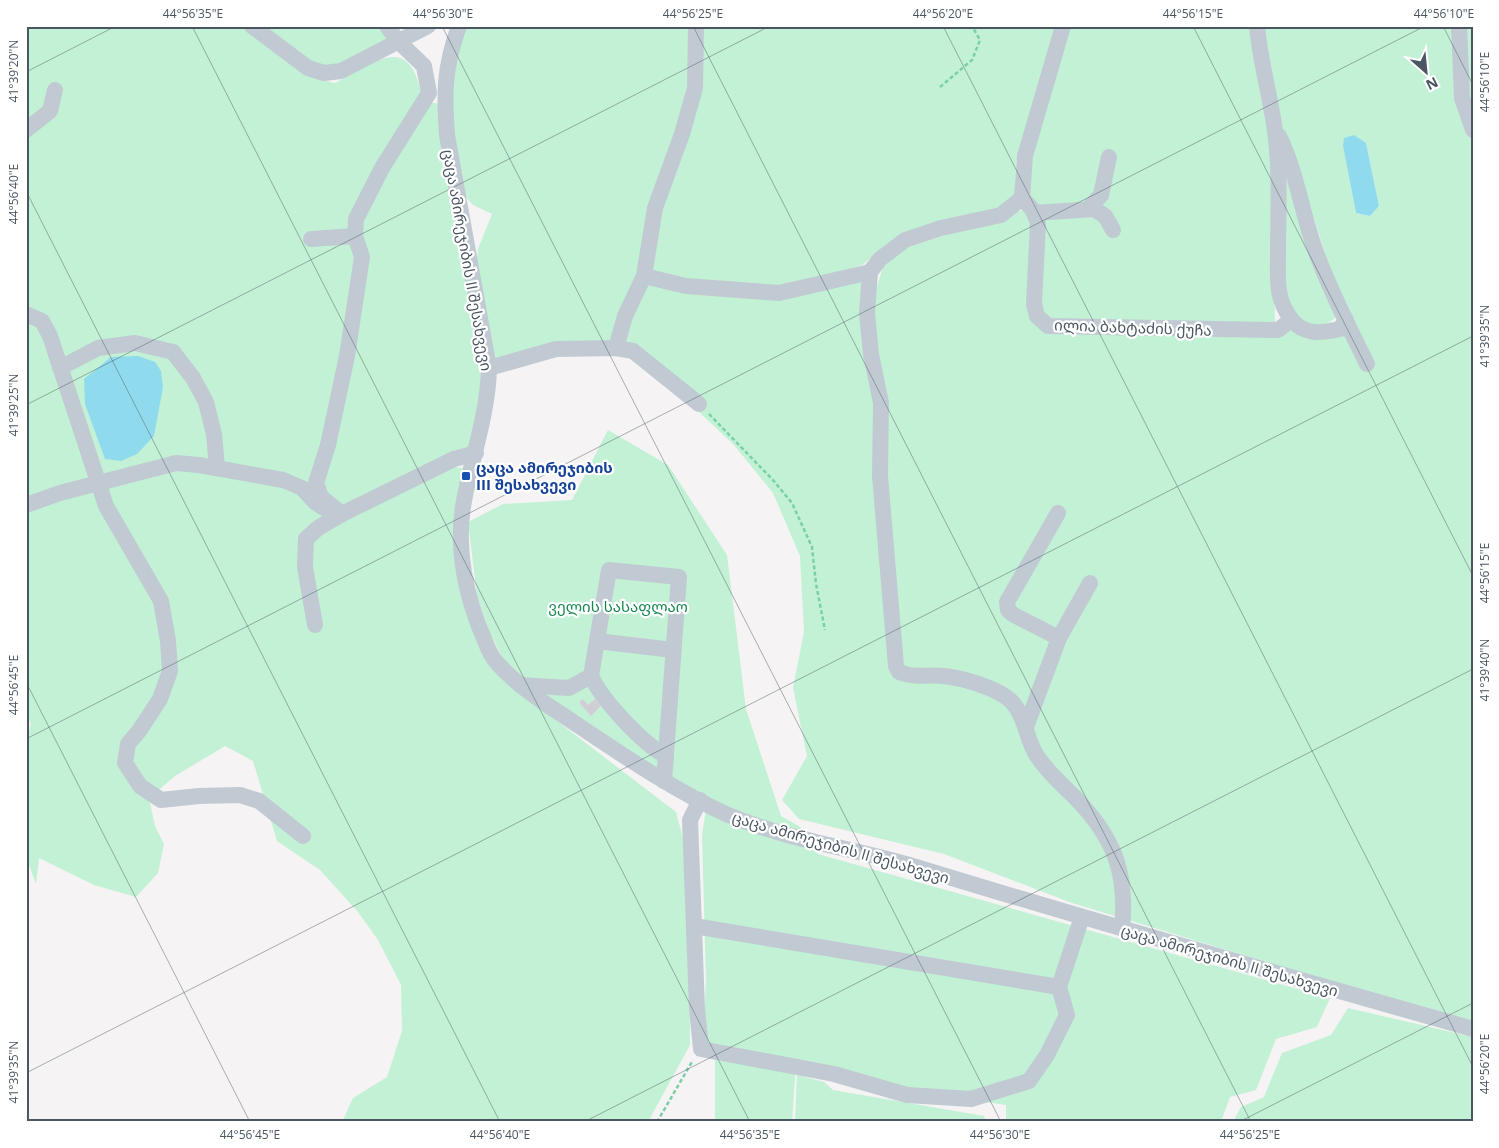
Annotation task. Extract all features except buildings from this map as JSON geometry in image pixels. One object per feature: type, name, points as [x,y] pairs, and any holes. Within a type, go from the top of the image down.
[{"type":"street","points":[[252,26],[308,68],[324,73],[341,71],[428,26]]},
{"type":"street","points":[[342,514],[321,497],[316,483],[328,445],[348,356],[362,257],[355,236],[356,219],[382,168],[436,95],[424,66],[398,41],[387,26]]},
{"type":"street","name":"ცაცა ამირეჯიბის II შესახვევი","points":[[459,26],[436,95],[447,136],[489,368],[488,389],[476,453],[463,503],[461,549],[466,586],[477,621],[496,662],[532,695],[664,781],[728,815],[793,836],[888,858],[1082,917],[1473,1030]]},
{"type":"street","points":[[616,348],[625,316],[644,276],[654,208],[682,134],[695,88],[696,26]]},
{"type":"street","points":[[1063,26],[1025,156],[1022,198],[1001,215],[941,228],[905,240],[880,258],[870,272],[867,313],[871,354],[881,403],[880,476],[896,666],[899,672],[914,677],[943,676],[968,680],[1011,701],[1026,727],[1033,750],[1050,775],[1082,805],[1105,832],[1119,867],[1125,903],[1122,928]]},
{"type":"street","points":[[1257,26],[1260,55],[1274,124],[1277,165],[1278,293],[1291,320],[1304,331],[1319,334],[1340,330],[1346,320]]},
{"type":"street","points":[[1459,26],[1462,98],[1473,130]]},
{"type":"street","points":[[26,130],[50,111],[56,90]]},
{"type":"street","points":[[1274,124],[1288,153],[1316,252],[1368,364]]},
{"type":"street","points":[[1088,209],[1100,195],[1109,157]]},
{"type":"street","name":"ილია ბახტაძის ქუჩა","points":[[1022,198],[1038,223],[1034,304],[1037,316],[1048,326],[1278,330],[1291,320]]},
{"type":"street","points":[[1034,214],[1094,209],[1105,216],[1113,230]]},
{"type":"street","points":[[311,238],[355,236]]},
{"type":"street","points":[[644,276],[686,286],[779,294],[870,272]]},
{"type":"street","points":[[26,314],[42,321],[60,368],[106,506],[161,601],[168,640],[170,671],[160,699],[139,732],[128,744],[126,763],[140,786],[161,800],[199,796],[240,795],[259,800],[303,836]]},
{"type":"street","points":[[60,368],[98,348],[135,343],[173,352],[193,378],[206,402],[214,434],[217,468]]},
{"type":"street","points":[[489,368],[556,349],[616,348],[633,351],[699,404]]},
{"type":"street","points":[[315,625],[305,567],[306,539],[318,528],[342,514],[454,459],[476,453]]},
{"type":"street","points":[[26,505],[98,483],[176,463],[283,480],[302,488],[315,502],[330,512],[342,514]]},
{"type":"street","points":[[1058,513],[1007,602],[1008,610],[1014,615],[1059,638]]},
{"type":"street","points":[[664,781],[666,756],[678,577],[608,570],[591,676],[597,691],[653,750],[666,756]]},
{"type":"street","points":[[1026,727],[1059,638],[1090,583]]},
{"type":"street","points":[[597,641],[673,650]]},
{"type":"street","points":[[520,685],[569,688],[591,676]]},
{"type":"street","points":[[700,800],[690,820],[701,1049],[834,1074],[907,1095],[972,1099],[1029,1081],[1047,1055],[1067,1014],[1059,987],[1082,917]]},
{"type":"street","points":[[694,926],[1059,987]]},
{"type":"path","points":[[940,87],[972,60],[980,40],[972,26]]},
{"type":"path","points":[[699,404],[774,480],[792,503],[812,547],[816,584],[825,630]]},
{"type":"path","points":[[657,1122],[685,1071],[701,1049]]},
{"type":"green space","points":[[26,26],[241,26],[285,60],[317,79],[335,83],[375,62],[387,58],[398,57],[407,62],[415,74],[421,93],[347,225],[358,257],[342,365],[312,479],[336,513],[312,527],[310,554],[313,539],[321,533],[448,466],[463,468],[456,529],[502,679],[676,812],[683,838],[689,886],[690,1045],[648,1122],[342,1122],[353,1098],[387,1077],[402,1031],[401,985],[378,940],[358,912],[320,870],[277,841],[253,761],[225,746],[175,776],[149,798],[155,826],[164,844],[158,873],[136,897],[94,885],[39,858],[36,884],[26,857],[26,746],[31,723],[26,716]],"holes":[[[163,387],[158,404],[105,459],[99,436]]]},
{"type":"green space","points":[[262,26],[381,26],[393,40],[340,67],[321,68]]},
{"type":"green space","points":[[465,26],[692,26],[691,78],[640,273],[614,336],[607,343],[495,358],[476,272],[478,249],[492,214],[473,205],[464,195],[453,132],[452,68]]},
{"type":"green space","points":[[702,26],[1057,26],[1016,162],[1015,197],[1002,208],[894,240],[862,265],[782,289],[692,280],[649,270]]},
{"type":"green space","points":[[1069,26],[1252,26],[1271,138],[1275,325],[1053,321],[1041,308],[1026,192],[1030,154]]},
{"type":"green space","points":[[1264,26],[1454,26],[1457,104],[1473,145],[1473,1025],[1072,903],[944,854],[799,819],[782,800],[807,756],[793,688],[804,632],[800,556],[773,493],[734,445],[626,343],[626,322],[646,286],[654,284],[718,294],[861,276],[872,303],[883,267],[899,250],[1023,210],[1031,219],[1035,319],[1289,328],[1306,339],[1332,337],[1347,330],[1366,371],[1375,367],[1333,279],[1291,145],[1280,125]],"holes":[[[1366,143],[1379,206],[1370,216],[1356,213],[1343,146]]]},
{"type":"green space","points":[[1465,26],[1473,26],[1473,114],[1468,98]]},
{"type":"green space","points":[[428,103],[437,103],[440,107],[484,380],[472,447],[340,506],[322,491],[362,240],[362,212]]},
{"type":"green space","points":[[1281,155],[1336,317],[1326,324],[1317,326],[1301,320],[1286,293],[1283,269]]},
{"type":"green space","name":"ველის სასაფლაო","points":[[608,430],[668,465],[727,555],[746,709],[781,816],[821,839],[818,854],[1330,998],[1317,1027],[1276,1039],[1256,1090],[1230,1097],[1221,1122],[1006,1122],[1006,1105],[909,1091],[796,1062],[792,1122],[715,1122],[715,1046],[703,1044],[706,980],[702,835],[708,797],[653,770],[508,669],[490,633],[477,596],[468,522],[503,504],[572,500]]},
{"type":"green space","points":[[1348,1008],[1473,1037],[1473,1122],[1233,1122],[1241,1107],[1264,1097],[1282,1053],[1331,1035]]},
{"type":"green space","points":[[797,1075],[824,1082],[833,1090],[984,1116],[986,1122],[795,1122]]},
{"type":"water","points":[[1354,135],[1366,143],[1379,206],[1370,216],[1356,213],[1343,146],[1344,138]]},
{"type":"water","points":[[138,356],[155,362],[161,371],[163,387],[154,436],[137,454],[121,461],[105,459],[85,404],[84,379],[111,357]]},
{"type":"place","name":"ცაცა ამირეჯიბის III შესახვევი","points":[[466,476]]}]
